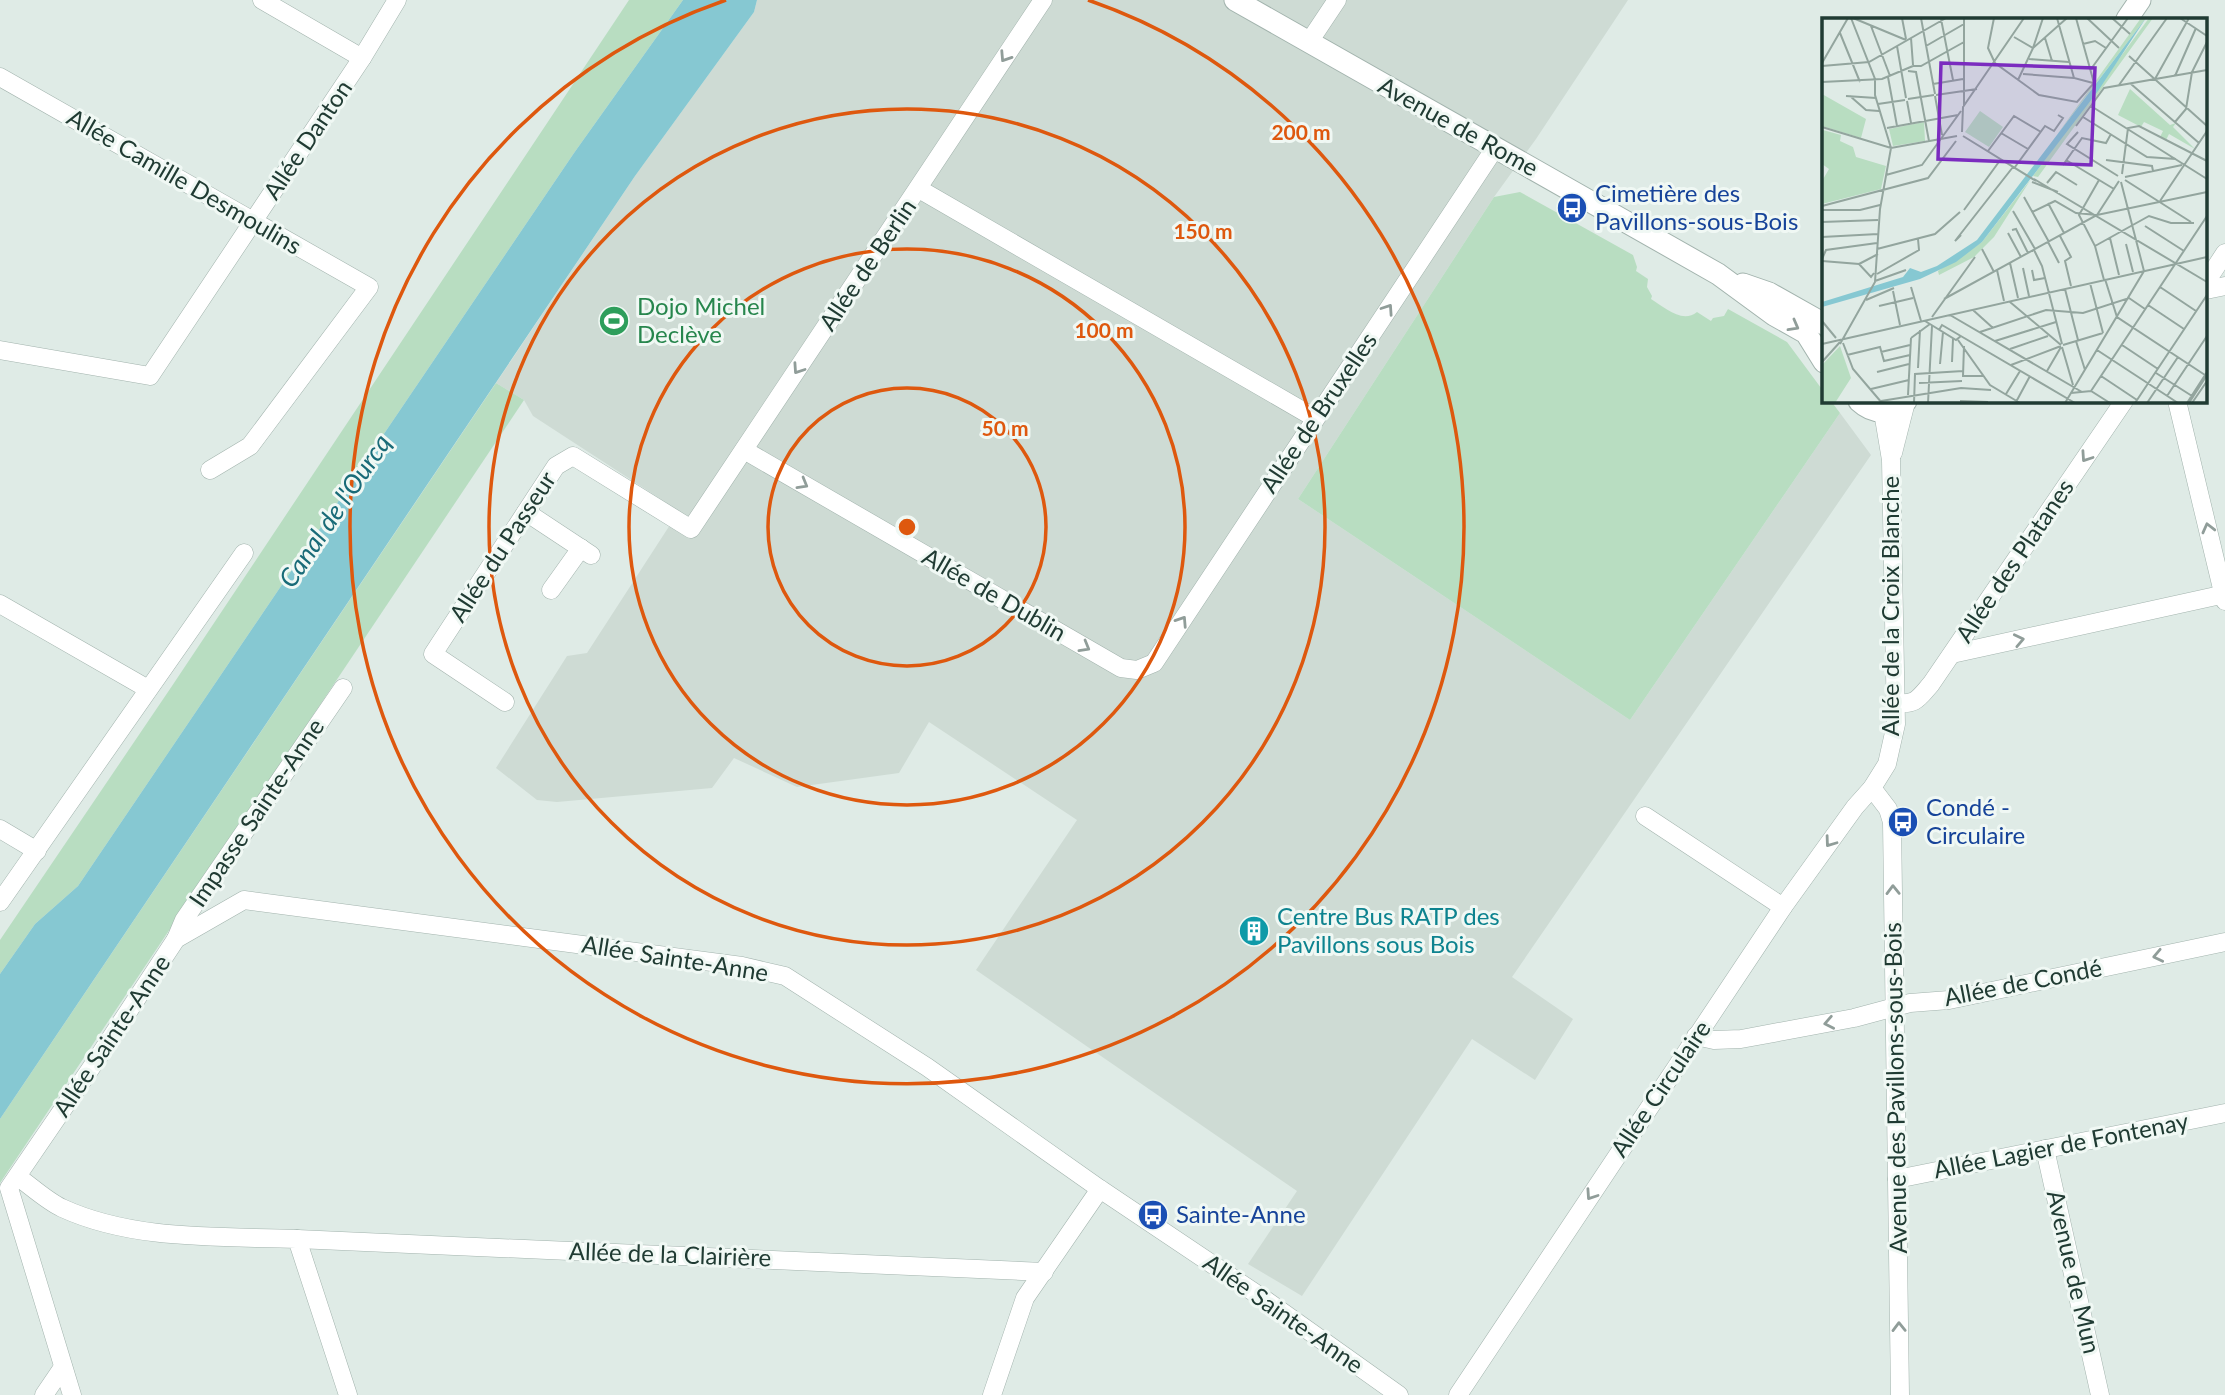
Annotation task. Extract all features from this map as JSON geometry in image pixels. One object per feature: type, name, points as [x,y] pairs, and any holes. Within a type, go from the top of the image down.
[{"type":"street","name":"Allée Danton","points":[[262,0],[362,58]]},
{"type":"street","name":"Allée Danton","points":[[0,350],[150,376],[362,58],[397,0]]},
{"type":"street","name":"Allée de Berlin","points":[[691,529],[1043,0]]},
{"type":"street","name":"Avenue de Rome","points":[[1236,0],[1718,274],[1774,315],[1806,333],[1822,359]]},
{"type":"street","points":[[1309,41],[1337,0]]},
{"type":"street","points":[[2128,18],[2140,0]]},
{"type":"street","points":[[2144,18],[2156,0]]},
{"type":"street","name":"Allée Camille Desmoulins","points":[[0,77],[369,287],[250,446],[210,470]]},
{"type":"street","name":"Allée de Bruxelles","points":[[1137,670],[1154,663],[1495,148]]},
{"type":"street","points":[[919,189],[1315,418]]},
{"type":"street","points":[[2208,279],[2225,253]]},
{"type":"street","name":"Avenue de Rome","points":[[1718,274],[1769,293],[1822,323]]},
{"type":"street","points":[[1861,402],[1883,412],[1904,402]]},
{"type":"street","name":"Allée de la Croix Blanche","points":[[1891,460],[1906,402]]},
{"type":"street","name":"Allée des Platanes","points":[[1895,703],[1908,704],[1917,701],[1952,654],[2123,402]]},
{"type":"street","points":[[1952,654],[2225,597],[2177,402]]},
{"type":"street","name":"Allée de la Croix Blanche","points":[[1872,789],[1887,764],[1896,724],[1891,460],[1883,412]]},
{"type":"street","name":"Allée de Dublin","points":[[744,450],[1121,668],[1137,670]]},
{"type":"street","name":"Allée du Passeur","points":[[505,702],[433,654],[556,466],[573,456],[691,529]]},
{"type":"street","points":[[526,512],[586,551],[551,590]]},
{"type":"street","points":[[0,902],[244,553]]},
{"type":"street","points":[[0,604],[148,689]]},
{"type":"street","name":"Impasse Sainte-Anne","points":[[176,939],[184,920],[343,688]]},
{"type":"street","name":"Allée Circulaire","points":[[1458,1395],[1783,907],[1855,807],[1872,789]]},
{"type":"street","name":"Avenue des Pavillons-sous-Bois","points":[[1872,789],[1888,809],[1892,822],[1900,1395]]},
{"type":"street","points":[[1645,816],[1783,907]]},
{"type":"street","points":[[0,829],[37,851]]},
{"type":"street","name":"Allée Sainte-Anne","points":[[13,1182],[176,939],[244,900],[729,964],[785,976],[927,1067],[1399,1395]]},
{"type":"street","name":"Allée de Condé","points":[[1696,1036],[1714,1040],[1741,1039],[1854,1018],[1910,1003],[1949,1000],[2225,942]]},
{"type":"street","name":"Allée Lagier de Fontenay","points":[[1897,1179],[2225,1113]]},
{"type":"street","name":"Avenue de Mun","points":[[2045,1149],[2100,1395]]},
{"type":"street","points":[[13,1182],[72,1395]]},
{"type":"street","name":"Allée de la Clairière","points":[[13,1182],[61,1208],[125,1228],[188,1235],[1044,1272]]},
{"type":"street","points":[[992,1395],[1025,1298],[1100,1189]]},
{"type":"street","points":[[297,1239],[348,1395]]},
{"type":"street","points":[[44,1395],[63,1367]]},
{"type":"shaded area","points":[[757,0],[1628,0],[1536,139],[1494,197],[1298,499],[1630,720],[1840,413],[1871,455],[1512,977],[1573,1019],[1535,1080],[1472,1039],[1302,1296],[1248,1264],[1297,1191],[976,970],[1077,820],[929,722],[899,773],[797,787],[734,758],[712,788],[557,802],[537,800],[496,768],[567,656],[587,653],[679,511],[533,416],[524,400],[496,383],[635,176],[754,12]]},
{"type":"green space","points":[[629,0],[683,0],[574,153],[78,886],[35,924],[0,974],[0,940]]},
{"type":"green space","points":[[1520,192],[1633,255],[1636,271],[1648,279],[1647,287],[1651,299],[1667,310],[1685,316],[1697,312],[1711,321],[1724,316],[1728,309],[1787,342],[1822,389],[1822,402],[1832,402],[1840,413],[1630,720],[1298,499],[1494,197]]},
{"type":"green space","points":[[496,383],[524,400],[0,1183],[0,1119]]},
{"type":"water","name":"Canal de l'Ourcq","points":[[683,0],[757,0],[754,12],[635,176],[0,1119],[0,974],[35,924],[78,886],[574,153]]},
{"type":"place","name":"Cimetière des Pavillons-sous-Bois","points":[[1572,208]]},
{"type":"place","name":"Dojo Michel Declève","points":[[614,321]]},
{"type":"place","name":"Condé - Circulaire","points":[[1903,822]]},
{"type":"place","name":"Centre Bus RATP des Pavillons sous Bois","points":[[1254,931]]},
{"type":"place","name":"Sainte-Anne","points":[[1153,1215]]}]
